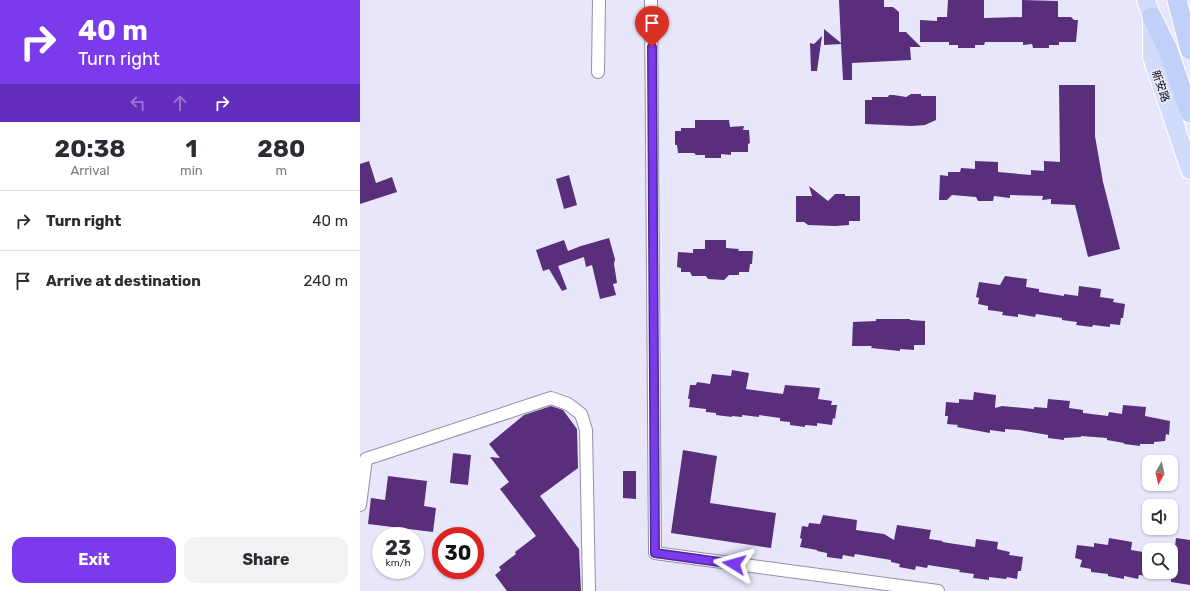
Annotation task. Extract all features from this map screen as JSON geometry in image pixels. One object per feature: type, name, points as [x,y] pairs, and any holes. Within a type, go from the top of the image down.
[{"type":"highway","points":[[1177,0],[1190,50]]},
{"type":"highway","points":[[1149,9],[1168,50],[1190,113]]},
{"type":"main road","points":[[1184,0],[1190,12]]},
{"type":"main road","name":"新安路","points":[[1149,9],[1152,57],[1190,170]]},
{"type":"street","points":[[598,72],[599,0]]},
{"type":"street","points":[[651,0],[655,553],[938,591]]},
{"type":"street","points":[[360,506],[366,459],[551,398],[568,404],[581,414],[586,430],[589,591]]},
{"type":"building","points":[[839,0],[884,0],[884,7],[893,7],[899,12],[899,32],[906,32],[921,47],[910,47],[911,60],[852,63],[852,80],[843,80],[841,44],[824,45],[824,29],[841,43]]},
{"type":"building","points":[[948,0],[984,0],[984,18],[1022,17],[1022,0],[1058,1],[1058,17],[1071,17],[1074,20],[1078,20],[1076,42],[1059,42],[1059,45],[1049,45],[1049,48],[1033,48],[1032,44],[1023,45],[1023,42],[985,42],[984,45],[975,45],[975,48],[958,48],[958,45],[949,45],[949,42],[920,42],[920,20],[937,21],[937,17],[947,17]]},
{"type":"building","points":[[822,36],[817,71],[811,71],[810,43],[814,44]]},
{"type":"building","points":[[1059,85],[1095,85],[1095,136],[1103,182],[1120,249],[1088,257],[1075,205],[1051,204],[1051,199],[1042,200],[1043,196],[1010,195],[1010,198],[994,196],[993,201],[978,201],[976,197],[952,195],[947,200],[939,200],[940,175],[948,176],[948,172],[960,172],[961,168],[975,169],[975,161],[998,162],[998,172],[1031,175],[1031,170],[1044,171],[1044,161],[1060,162]]},
{"type":"building","points":[[911,94],[936,96],[936,120],[925,125],[912,126],[865,124],[865,100],[872,100],[872,97],[888,97],[889,95],[906,97]]},
{"type":"building","points":[[695,120],[729,120],[730,127],[744,126],[743,130],[749,130],[750,143],[748,144],[748,152],[731,152],[731,155],[721,154],[721,158],[705,158],[705,155],[696,155],[694,153],[678,153],[677,145],[675,145],[675,131],[681,131],[681,128],[695,128]]},
{"type":"building","points":[[369,161],[376,183],[392,177],[397,192],[360,204],[360,164]]},
{"type":"building","points":[[569,175],[577,205],[564,209],[556,179]]},
{"type":"building","points":[[809,186],[828,201],[835,194],[860,196],[860,221],[849,221],[849,225],[835,226],[808,225],[804,222],[796,222],[796,196],[812,196]]},
{"type":"building","points":[[609,238],[615,259],[614,264],[617,283],[613,284],[616,295],[600,299],[592,265],[586,267],[584,257],[558,266],[567,289],[562,291],[549,269],[543,271],[536,250],[564,240],[568,251]]},
{"type":"building","points":[[705,240],[726,240],[726,248],[739,249],[738,251],[753,251],[752,264],[750,264],[749,272],[739,272],[739,275],[729,275],[724,280],[708,279],[706,276],[692,276],[690,272],[681,272],[681,268],[677,267],[678,252],[693,253],[693,249],[705,249]]},
{"type":"building","points":[[1005,276],[1027,279],[1026,287],[1039,289],[1039,292],[1064,296],[1064,294],[1078,296],[1079,286],[1101,289],[1100,297],[1114,299],[1113,302],[1125,304],[1123,318],[1121,318],[1120,325],[1110,324],[1110,327],[1093,325],[1092,327],[1076,325],[1077,322],[1062,320],[1062,318],[1036,314],[1035,317],[1018,314],[1018,317],[1002,315],[1003,312],[988,310],[988,306],[978,304],[979,298],[976,297],[979,282],[1000,285]]},
{"type":"building","points":[[876,319],[910,319],[925,321],[925,345],[914,345],[914,350],[900,349],[900,351],[871,348],[872,346],[852,346],[853,322],[876,321]]},
{"type":"building","points":[[732,370],[749,373],[746,389],[783,394],[785,385],[820,388],[818,399],[832,401],[831,405],[837,405],[835,419],[833,418],[832,425],[817,423],[817,426],[805,425],[805,427],[790,425],[790,422],[780,421],[780,418],[759,415],[759,417],[742,415],[742,417],[732,417],[706,412],[706,409],[689,407],[690,399],[688,399],[690,385],[696,385],[697,382],[710,384],[712,374],[731,376]]},
{"type":"building","points":[[974,392],[996,395],[995,408],[1002,406],[1034,409],[1034,407],[1047,408],[1048,399],[1070,401],[1069,408],[1083,410],[1083,413],[1108,416],[1109,412],[1122,414],[1123,405],[1146,407],[1145,416],[1170,421],[1169,435],[1166,434],[1165,441],[1154,442],[1154,444],[1140,444],[1140,446],[1107,440],[1107,438],[1081,436],[1064,438],[1064,440],[1048,438],[1048,435],[1019,430],[1005,429],[1005,432],[990,430],[990,433],[957,427],[958,425],[947,424],[948,416],[945,416],[946,402],[959,403],[959,399],[973,400]]},
{"type":"building","points":[[551,406],[563,410],[577,429],[578,468],[540,496],[579,549],[581,591],[507,591],[495,575],[501,570],[499,567],[516,554],[515,552],[536,536],[500,489],[509,482],[490,457],[500,458],[489,444],[524,415]]},
{"type":"building","points":[[683,450],[717,456],[710,503],[776,513],[771,548],[671,533]]},
{"type":"building","points":[[453,453],[471,455],[468,485],[450,483]]},
{"type":"building","points":[[623,471],[636,471],[636,499],[623,498]]},
{"type":"building","points":[[388,476],[427,481],[424,506],[436,508],[432,532],[424,531],[424,527],[392,527],[368,524],[371,498],[385,500]]},
{"type":"building","points":[[823,515],[857,520],[856,530],[884,534],[894,540],[897,525],[931,530],[929,539],[943,541],[942,542],[975,547],[976,539],[998,542],[997,549],[1010,552],[1009,555],[1023,557],[1021,571],[1018,571],[1017,579],[1007,577],[1006,579],[989,577],[989,580],[973,578],[974,574],[959,572],[960,570],[928,565],[927,568],[916,566],[915,570],[899,567],[900,564],[891,562],[891,560],[855,554],[854,557],[843,555],[842,559],[827,557],[827,553],[800,547],[802,539],[800,538],[802,526],[808,527],[809,523],[820,524]]},
{"type":"building","points":[[1109,538],[1132,542],[1131,550],[1142,552],[1142,575],[1139,575],[1138,579],[1124,576],[1124,579],[1108,576],[1108,574],[1091,572],[1091,569],[1080,567],[1082,560],[1075,558],[1077,545],[1094,547],[1094,543],[1108,545]]},
{"type":"building","points":[[1176,538],[1190,540],[1190,585],[1171,582],[1171,579],[1178,579],[1178,543],[1175,543]]},
{"type":"route","points":[[652,47],[655,553],[734,564]]}]
